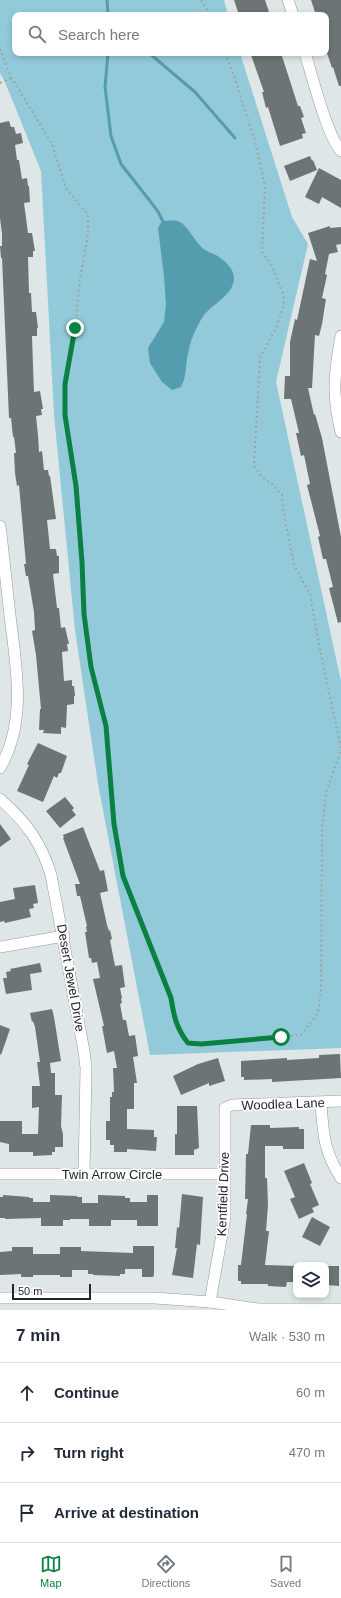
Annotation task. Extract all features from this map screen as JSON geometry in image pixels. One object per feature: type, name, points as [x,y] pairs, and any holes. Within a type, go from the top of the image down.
[{"type":"street","points":[[288,0],[292,12]]},
{"type":"street","points":[[306,56],[335,145],[341,151]]},
{"type":"street","points":[[341,336],[335,366],[334,384],[335,400],[341,432]]},
{"type":"street","points":[[0,526],[18,689],[15,726],[11,741],[0,768]]},
{"type":"street","name":"Desert Jewel Drive","points":[[0,799],[16,814],[39,844],[51,875],[64,936],[86,1068],[84,1174]]},
{"type":"street","points":[[0,947],[64,936]]},
{"type":"street","name":"Woodlea Lane","points":[[225,1108],[232,1105],[321,1103],[341,1101]]},
{"type":"street","points":[[321,1103],[325,1145],[332,1163],[341,1178]]},
{"type":"street","name":"Kentfield Drive","points":[[210,1302],[225,1217],[225,1108]]},
{"type":"street","name":"Twin Arrow Circle","points":[[0,1174],[225,1174]]},
{"type":"street","points":[[0,1298],[155,1298],[210,1302],[258,1309],[341,1309]]},
{"type":"path","points":[[201,0],[208,12]]},
{"type":"path","points":[[0,49],[12,78],[52,144],[66,188],[88,216],[88,235],[80,278],[75,328],[65,384],[65,415],[76,486],[82,562],[84,614],[91,667],[106,726],[114,824],[123,876],[171,998],[175,1019],[180,1032],[188,1043],[201,1044],[301,1034],[318,1013],[321,990],[322,829],[326,793],[341,748],[320,650],[310,594],[294,565],[283,509],[282,496],[271,483],[262,477],[254,466],[260,358],[277,326],[284,304],[283,294],[273,270],[262,252],[265,186],[256,145],[226,56]]},
{"type":"path","points":[[0,83],[12,78]]},
{"type":"shaded area","points":[[0,0],[224,0],[227,12],[12,12],[12,56],[241,56],[292,217],[308,244],[276,382],[341,681],[341,1048],[150,1055],[98,784],[75,630],[54,415],[41,171],[0,73]]},
{"type":"shaded area","points":[[162,221],[178,221],[182,223],[201,247],[219,257],[228,265],[234,274],[231,289],[204,315],[198,324],[190,344],[183,383],[181,387],[172,390],[162,382],[150,363],[148,348],[164,322],[166,304],[158,228]]},
{"type":"building","points":[[234,0],[265,0],[269,12],[238,12]]},
{"type":"building","points":[[311,0],[341,0],[341,86],[339,86],[328,56],[329,12],[315,12]]},
{"type":"building","points":[[251,56],[282,56],[298,106],[300,106],[304,117],[301,118],[306,133],[302,134],[303,138],[280,146],[268,107],[266,108],[262,92],[264,92]]},
{"type":"building","points":[[9,121],[11,127],[14,127],[16,134],[21,133],[23,143],[15,145],[17,160],[19,160],[22,179],[27,178],[29,186],[30,202],[24,203],[28,233],[32,233],[35,251],[33,251],[33,257],[28,257],[29,293],[31,293],[32,312],[36,312],[38,328],[37,336],[32,336],[34,392],[40,391],[43,409],[41,409],[42,415],[36,416],[39,452],[42,451],[44,470],[48,470],[50,476],[56,519],[47,520],[50,549],[56,549],[57,556],[59,556],[59,573],[53,574],[57,608],[59,608],[61,628],[65,627],[69,644],[67,644],[68,651],[62,652],[64,681],[72,680],[75,696],[74,704],[67,705],[66,728],[61,727],[61,734],[43,733],[44,730],[39,730],[41,709],[36,655],[32,631],[35,630],[34,612],[28,576],[26,576],[24,564],[26,564],[19,485],[17,486],[15,473],[14,453],[16,453],[11,418],[9,418],[2,258],[0,246],[2,246],[2,234],[0,218],[0,123]]},
{"type":"building","points":[[310,156],[317,170],[290,181],[284,166]]},
{"type":"building","points":[[319,168],[341,180],[341,208],[322,197],[319,204],[305,197]]},
{"type":"building","points":[[330,226],[330,228],[341,227],[341,244],[336,245],[338,252],[329,254],[325,274],[327,275],[322,298],[326,299],[319,336],[315,335],[312,388],[308,388],[314,415],[315,414],[322,438],[341,537],[341,622],[338,623],[329,588],[333,587],[326,559],[323,559],[318,537],[320,536],[307,485],[310,484],[304,455],[301,456],[296,433],[299,433],[291,399],[284,399],[285,376],[290,376],[290,342],[295,319],[297,320],[310,259],[317,261],[308,233]]},
{"type":"building","points":[[38,743],[67,756],[61,773],[59,773],[57,778],[54,776],[43,802],[17,791],[29,765],[27,764]]},
{"type":"building","points":[[65,797],[74,808],[72,810],[76,815],[60,828],[46,811]]},
{"type":"building","points":[[0,824],[11,839],[0,847]]},
{"type":"building","points":[[83,827],[100,871],[104,870],[108,891],[100,893],[107,925],[112,939],[110,940],[115,966],[122,965],[125,987],[120,988],[122,1003],[120,1004],[123,1020],[126,1020],[129,1036],[135,1035],[138,1056],[133,1057],[137,1083],[134,1083],[134,1109],[127,1109],[127,1129],[154,1130],[154,1137],[157,1137],[156,1151],[127,1149],[127,1152],[114,1152],[114,1145],[110,1145],[110,1140],[106,1140],[106,1121],[110,1121],[110,1097],[112,1097],[112,1092],[114,1092],[113,1068],[117,1068],[114,1051],[107,1053],[102,1026],[104,1026],[93,979],[100,978],[97,962],[92,963],[91,958],[89,958],[85,932],[87,932],[87,926],[80,896],[77,896],[75,884],[80,884],[63,838],[63,835]]},
{"type":"building","points":[[35,885],[38,903],[33,904],[34,908],[29,909],[31,917],[5,923],[4,921],[0,922],[0,902],[15,899],[13,888]]},
{"type":"building","points":[[40,963],[42,972],[30,974],[32,990],[6,994],[3,978],[7,978],[6,972],[11,971],[10,969]]},
{"type":"building","points":[[52,1009],[61,1061],[50,1063],[51,1073],[55,1073],[55,1095],[62,1095],[61,1126],[63,1134],[63,1147],[55,1147],[55,1152],[52,1152],[52,1155],[33,1156],[33,1152],[9,1152],[9,1144],[0,1142],[0,1121],[22,1121],[22,1134],[38,1134],[39,1107],[32,1108],[32,1086],[40,1086],[37,1062],[40,1062],[35,1027],[30,1013]]},
{"type":"building","points":[[0,1025],[10,1029],[1,1055],[0,1054]]},
{"type":"building","points":[[340,1054],[341,1078],[272,1082],[272,1079],[244,1080],[244,1077],[241,1077],[241,1061],[287,1058],[287,1060],[319,1058],[319,1055]]},
{"type":"building","points":[[218,1058],[225,1081],[209,1086],[209,1083],[181,1095],[173,1076],[198,1064]]},
{"type":"building","points":[[177,1106],[197,1106],[199,1148],[194,1150],[194,1155],[175,1155]]},
{"type":"building","points":[[251,1125],[270,1125],[270,1128],[299,1127],[299,1129],[304,1129],[304,1149],[283,1149],[283,1146],[265,1146],[265,1178],[267,1178],[268,1205],[266,1231],[269,1231],[265,1265],[293,1266],[293,1282],[287,1282],[286,1287],[268,1286],[268,1284],[241,1284],[241,1281],[238,1281],[238,1265],[241,1265],[247,1214],[248,1199],[245,1199],[246,1154],[248,1154]]},
{"type":"building","points":[[304,1163],[312,1183],[310,1184],[319,1205],[312,1208],[314,1212],[299,1219],[290,1199],[295,1197],[284,1171]]},
{"type":"building","points":[[182,1194],[203,1197],[200,1245],[197,1244],[193,1278],[172,1275],[177,1248],[175,1248],[177,1227],[179,1228]]},
{"type":"building","points":[[3,1195],[29,1197],[33,1198],[33,1202],[50,1202],[50,1195],[77,1196],[82,1197],[82,1203],[98,1203],[98,1195],[125,1196],[125,1198],[130,1198],[130,1202],[147,1202],[147,1195],[158,1195],[158,1226],[137,1226],[137,1220],[111,1220],[111,1226],[89,1226],[89,1219],[70,1219],[63,1220],[63,1226],[41,1226],[41,1218],[0,1218],[0,1197],[3,1197]]},
{"type":"building","points":[[312,1217],[330,1227],[320,1246],[302,1237]]},
{"type":"building","points":[[133,1246],[154,1246],[153,1277],[142,1277],[142,1269],[125,1269],[125,1274],[120,1274],[120,1276],[93,1275],[88,1274],[88,1270],[72,1270],[72,1277],[60,1277],[60,1275],[33,1275],[33,1277],[21,1277],[21,1274],[0,1275],[0,1252],[12,1251],[12,1247],[33,1247],[33,1254],[60,1254],[60,1247],[81,1247],[81,1251],[133,1253]]},
{"type":"building","points":[[329,1266],[339,1266],[339,1286],[329,1285]]},
{"type":"waterway","points":[[107,0],[108,12]]},
{"type":"waterway","points":[[108,56],[105,87],[111,136],[121,164],[157,210],[165,225]]},
{"type":"waterway","points":[[153,56],[195,92],[235,138]]},
{"type":"route","points":[[75,328],[65,384],[65,415],[76,486],[82,562],[84,614],[91,667],[106,726],[114,824],[123,876],[171,998],[175,1019],[180,1032],[188,1043],[201,1044],[281,1037]]}]
